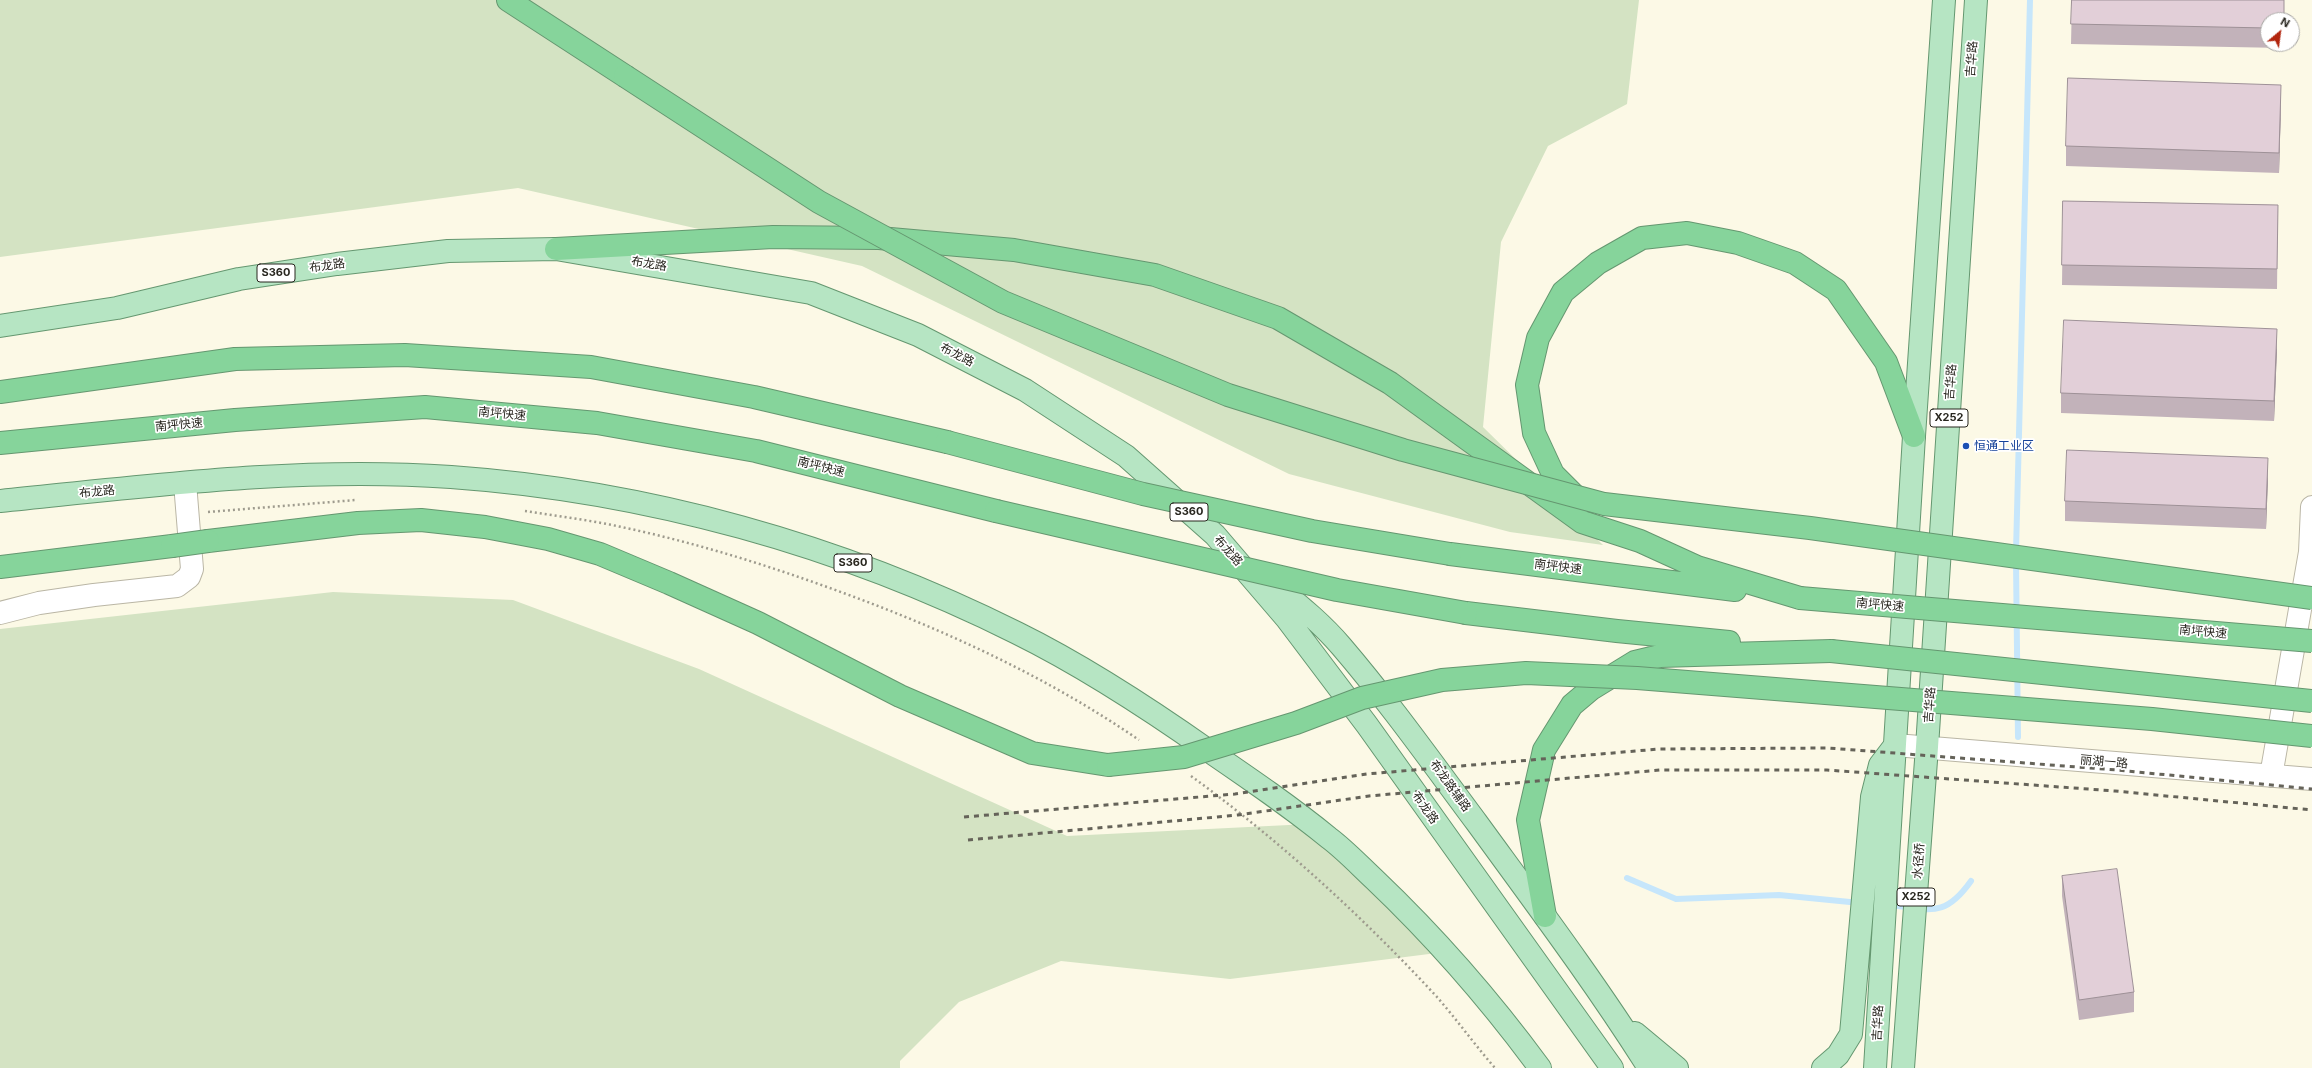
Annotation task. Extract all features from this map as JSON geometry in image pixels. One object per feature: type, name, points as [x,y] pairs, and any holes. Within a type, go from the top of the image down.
[{"type":"highway","points":[[508,0],[819,202],[1003,302],[1228,395],[1403,450],[1604,504],[1818,529],[2312,598]]},
{"type":"highway","points":[[1640,541],[1587,508],[1553,474],[1534,433],[1527,385],[1538,338],[1563,292],[1598,263],[1642,238],[1687,233],[1738,243],[1795,263],[1836,290],[1886,362],[1914,436]]},
{"type":"highway","points":[[556,249],[773,237],[879,238],[1014,250],[1155,275],[1278,318],[1390,384],[1582,522],[1640,541],[1696,567],[1800,598]]},
{"type":"highway","name":"南坪快速","points":[[0,392],[236,359],[406,355],[592,366],[754,397],[947,442],[1143,494],[1312,531],[1450,554],[1800,598],[2312,641]]},
{"type":"highway","name":"南坪快速","points":[[0,443],[236,420],[425,407],[597,423],[756,451],[996,511],[1336,590],[1466,613],[1617,631],[1831,651]]},
{"type":"highway","points":[[0,567],[358,523],[421,520],[485,527],[548,539],[600,554],[758,623],[900,696],[1032,753],[1108,765],[1184,757],[1296,723],[1362,698],[1442,680],[1526,673],[1637,678],[2152,720],[2312,736]]},
{"type":"highway","points":[[1545,916],[1528,820],[1544,750],[1572,706],[1591,689],[1635,662],[1660,656],[1831,651],[2312,701]]},
{"type":"main road","name":"X252","points":[[1879,832],[1895,745],[1914,436],[1944,0]]},
{"type":"main road","name":"吉华路","points":[[1920,836],[1976,0]]},
{"type":"main road","name":"布龙路","points":[[0,326],[117,308],[239,279],[337,264],[448,250],[556,249],[810,293],[918,335],[1025,390],[1126,456],[1215,535],[1287,618],[1612,1068]]},
{"type":"main road","name":"布龙路","points":[[0,502],[250,477],[361,473],[452,477],[558,489],[681,511],[802,544],[915,586],[1019,634],[1139,702],[1261,787],[1332,840],[1399,903],[1460,966],[1540,1068]]},
{"type":"main road","name":"布龙路辅路","points":[[1215,535],[1296,603],[1340,645],[1426,755],[1545,916],[1620,1021],[1649,1068]]},
{"type":"main road","name":"吉华路","points":[[1875,1068],[1882,953],[1879,832]]},
{"type":"main road","points":[[1823,1068],[1838,1055],[1851,1034],[1858,948],[1879,832]]},
{"type":"main road","name":"水径桥","points":[[1903,1068],[1920,836]]},
{"type":"main road","points":[[1620,1021],[1677,1068]]},
{"type":"street","points":[[0,613],[39,603],[177,586],[183,582],[192,569],[186,483]]},
{"type":"street","points":[[2271,776],[2310,552],[2312,507]]},
{"type":"street","name":"丽湖一路","points":[[1895,745],[2312,779]]},
{"type":"green space","points":[[0,0],[1639,0],[1627,104],[1548,146],[1501,242],[1483,427],[1603,545],[1510,532],[1289,474],[862,266],[518,188],[0,257]]},
{"type":"green space","points":[[333,592],[513,600],[699,669],[1067,836],[1309,824],[1437,953],[1230,979],[1061,961],[959,1002],[900,1061],[900,1068],[0,1068],[0,629]]},
{"type":"building","points":[[2072,0],[2284,0],[2284,12],[2260,12],[2260,28],[2071,24]]},
{"type":"building","points":[[2068,78],[2281,85],[2279,153],[2066,146]]},
{"type":"building","points":[[2063,201],[2278,205],[2277,269],[2062,265]]},
{"type":"building","points":[[2064,320],[2277,329],[2274,401],[2061,393]]},
{"type":"building","points":[[2067,450],[2268,458],[2266,509],[2065,501]]},
{"type":"building","points":[[2117,869],[2134,992],[2079,1000],[2062,876]]},
{"type":"waterway","points":[[2016,552],[2030,0]]},
{"type":"waterway","points":[[2016,561],[2018,737]]},
{"type":"waterway","points":[[1627,878],[1676,899],[1779,895],[1860,903]]},
{"type":"waterway","points":[[1889,905],[1935,909],[1953,901],[1971,881]]},
{"type":"railway","points":[[964,817],[1235,794],[1367,774],[1659,749],[1828,748],[2117,770],[2312,789]]},
{"type":"railway","points":[[968,840],[1238,815],[1369,796],[1660,770],[1827,770],[2115,791],[2312,810]]},
{"type":"place","name":"恒通工业区","points":[[1966,446]]}]
